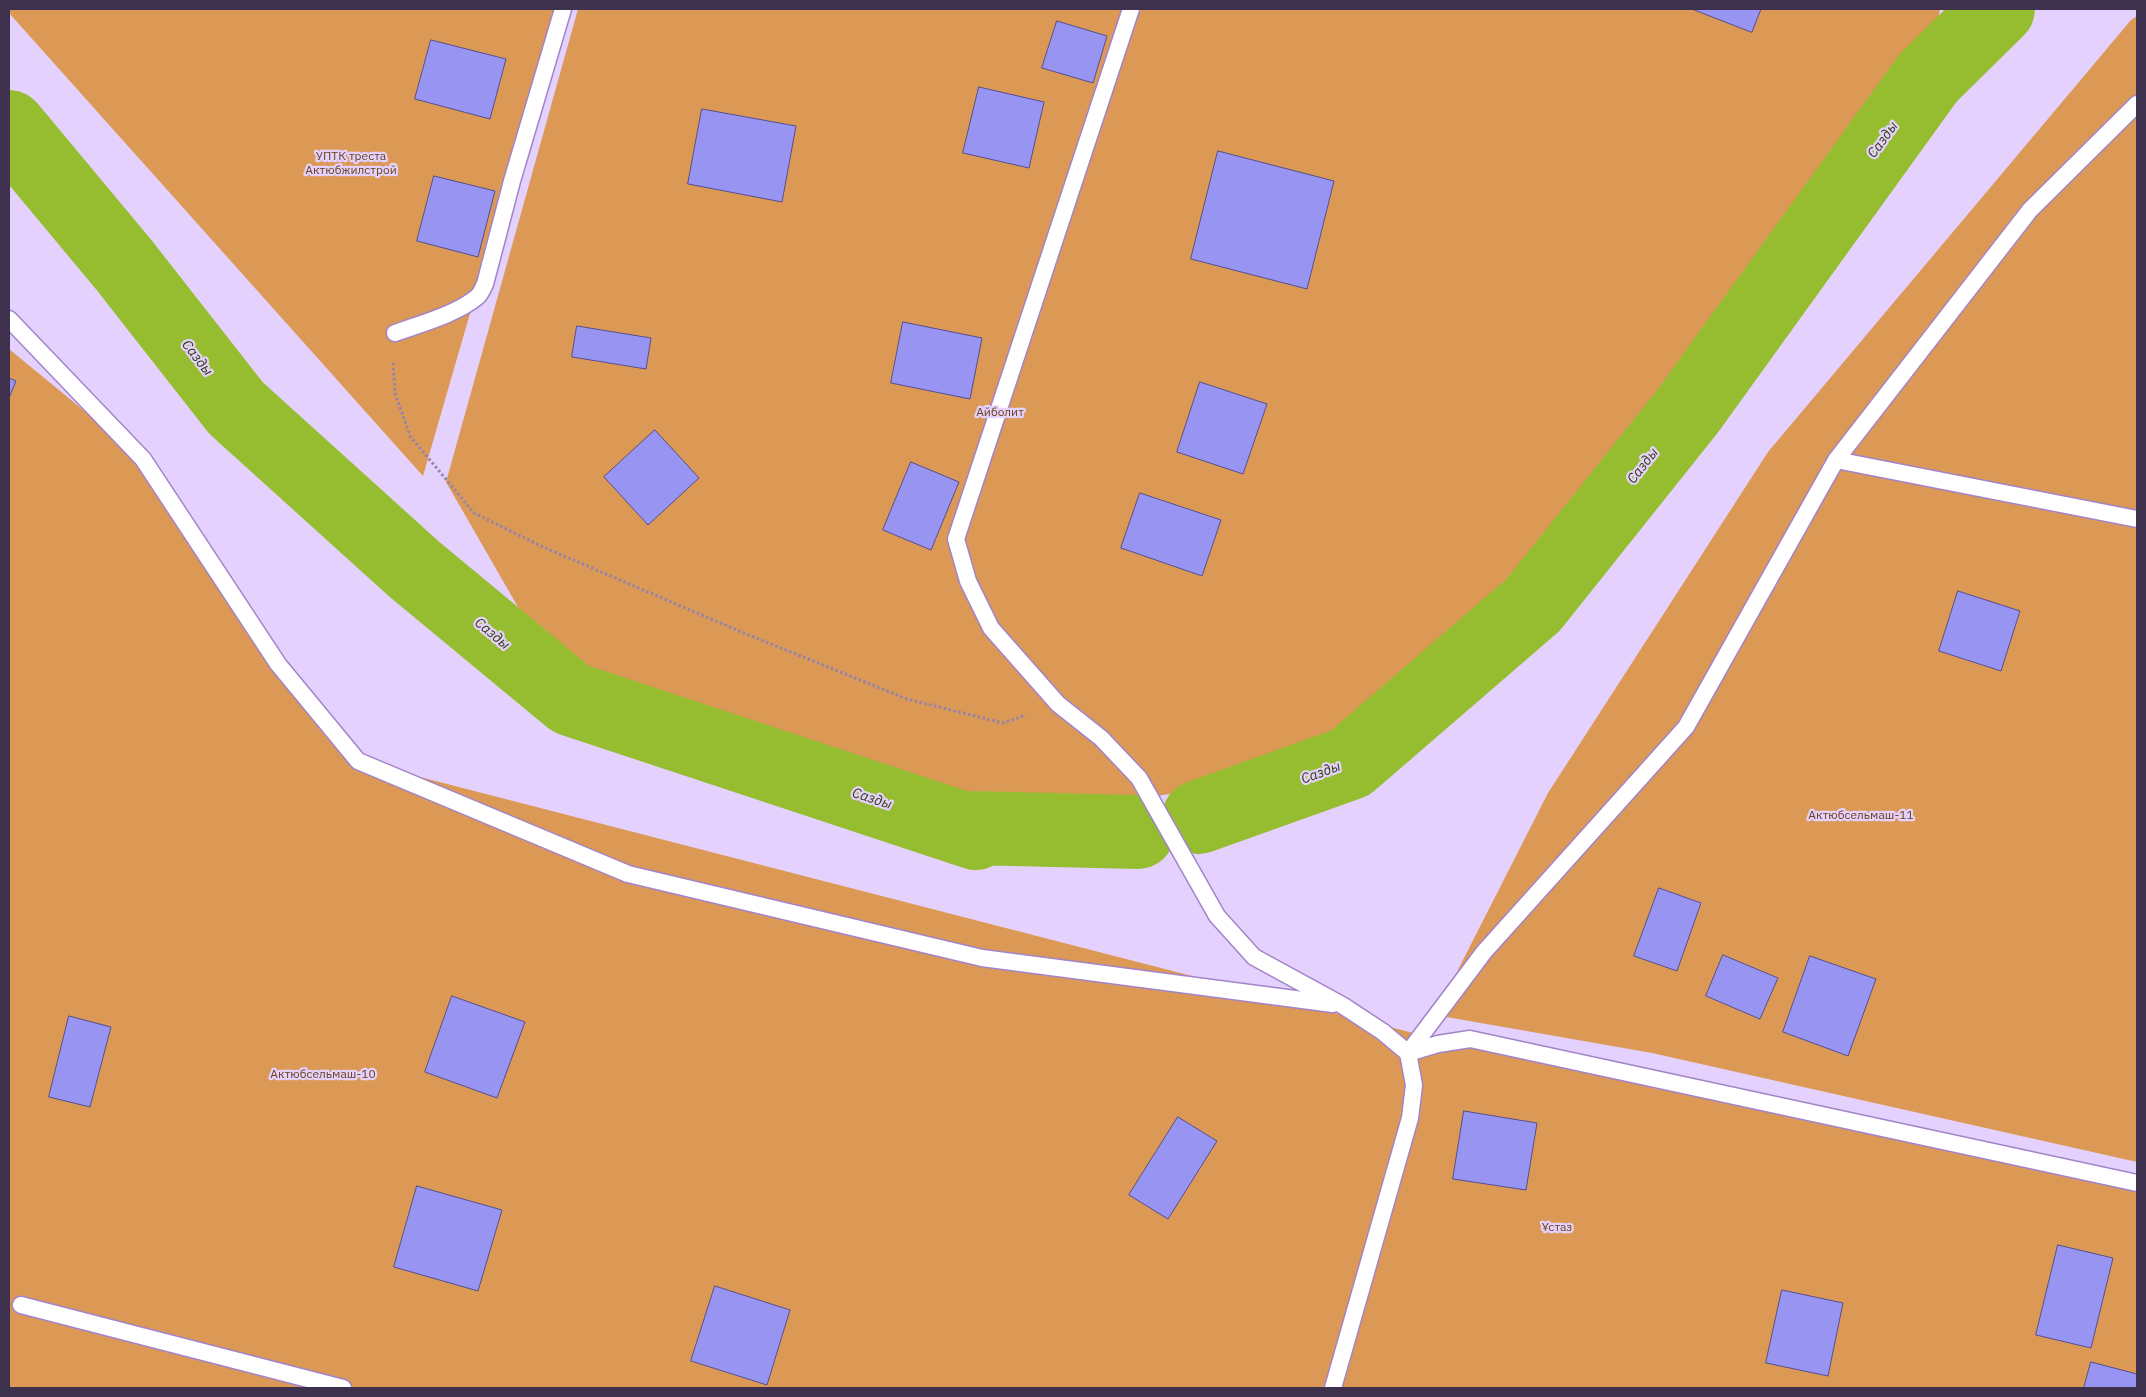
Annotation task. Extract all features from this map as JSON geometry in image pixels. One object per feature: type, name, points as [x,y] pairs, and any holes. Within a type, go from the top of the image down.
[{"type":"lane","points":[[395,333],[438,317],[465,305],[479,296],[485,284],[512,181],[563,9]]},
{"type":"lane","points":[[1130,9],[956,539],[968,581],[991,628],[1058,704],[1101,738],[1139,778],[1217,916],[1254,957],[1342,1005],[1383,1032],[1408,1053],[1414,1085],[1410,1118],[1333,1388]]},
{"type":"lane","points":[[1408,1053],[1484,952],[1686,727],[1836,460],[2030,210],[2137,104]]},
{"type":"lane","points":[[9,319],[143,459],[278,664],[358,761],[628,874],[982,958],[1342,1005]]},
{"type":"lane","points":[[1836,460],[2137,519]]},
{"type":"lane","points":[[1408,1053],[1438,1044],[1470,1039],[2137,1183]]},
{"type":"lane","points":[[21,1305],[343,1388]]},
{"type":"path","points":[[395,333],[392,360],[395,393],[410,436],[474,513],[543,546],[739,631],[907,699],[1003,722],[1058,704]]},
{"type":"green space","name":"УПТК треста Актюбжилстрой","points":[[9,9],[558,9],[423,476],[9,13]]},
{"type":"green space","name":"Айболит","points":[[578,9],[1940,9],[1928,78],[1533,605],[1350,763],[971,828],[571,699],[446,482]]},
{"type":"green space","name":"Актюбсельмаш-11","points":[[2137,16],[2137,1162],[1652,1053],[1435,1015],[1548,793],[1768,452],[2131,20]]},
{"type":"green space","name":"Актюбсельмаш-10","points":[[9,349],[143,459],[358,761],[1452,1043],[2137,1190],[2137,1388],[9,1388]]},
{"type":"building","points":[[1692,9],[1761,9],[1752,32]]},
{"type":"building","points":[[1057,21],[1107,36],[1093,83],[1042,68]]},
{"type":"building","points":[[431,40],[506,59],[490,119],[415,99]]},
{"type":"building","points":[[979,87],[1044,102],[1029,168],[963,153]]},
{"type":"building","points":[[702,109],[796,126],[782,202],[688,184]]},
{"type":"building","points":[[1218,151],[1334,181],[1307,289],[1191,259]]},
{"type":"building","points":[[434,176],[495,191],[478,257],[417,241]]},
{"type":"building","points":[[903,322],[982,338],[970,399],[891,383]]},
{"type":"building","points":[[577,326],[651,338],[646,369],[572,357]]},
{"type":"building","points":[[9,378],[16,381],[9,398]]},
{"type":"building","points":[[1200,382],[1267,404],[1243,474],[1177,452]]},
{"type":"building","points":[[655,430],[699,478],[648,525],[604,477]]},
{"type":"building","points":[[911,462],[959,482],[931,550],[883,530]]},
{"type":"building","points":[[1140,493],[1221,520],[1202,576],[1121,548]]},
{"type":"building","points":[[1958,591],[2020,611],[2001,671],[1939,651]]},
{"type":"building","points":[[1659,888],[1701,903],[1677,971],[1634,956]]},
{"type":"building","points":[[1723,955],[1778,978],[1760,1019],[1706,996]]},
{"type":"building","points":[[1810,956],[1876,979],[1848,1056],[1783,1032]]},
{"type":"building","points":[[452,996],[525,1022],[497,1098],[425,1072]]},
{"type":"building","points":[[69,1016],[111,1027],[90,1107],[49,1097]]},
{"type":"building","points":[[1464,1111],[1537,1123],[1526,1190],[1453,1179]]},
{"type":"building","points":[[1178,1117],[1217,1141],[1168,1219],[1129,1195]]},
{"type":"building","points":[[417,1186],[502,1210],[478,1291],[394,1267]]},
{"type":"building","points":[[2058,1245],[2113,1258],[2091,1348],[2036,1335]]},
{"type":"building","points":[[715,1286],[790,1310],[767,1385],[691,1361]]},
{"type":"building","points":[[1782,1290],[1843,1303],[1828,1376],[1766,1363]]},
{"type":"building","points":[[2091,1362],[2137,1374],[2137,1388],[2084,1388]]},
{"type":"waterway","name":"Сазды","points":[[1199,817],[1350,763],[1533,605],[1687,412],[1928,78],[1998,9]]},
{"type":"waterway","name":"Сазды","points":[[9,127],[124,265],[236,408],[414,569],[571,699],[976,833],[972,828],[1138,832]]},
{"type":"park label","name":"Ұстаз","points":[[1557,1228]]}]
